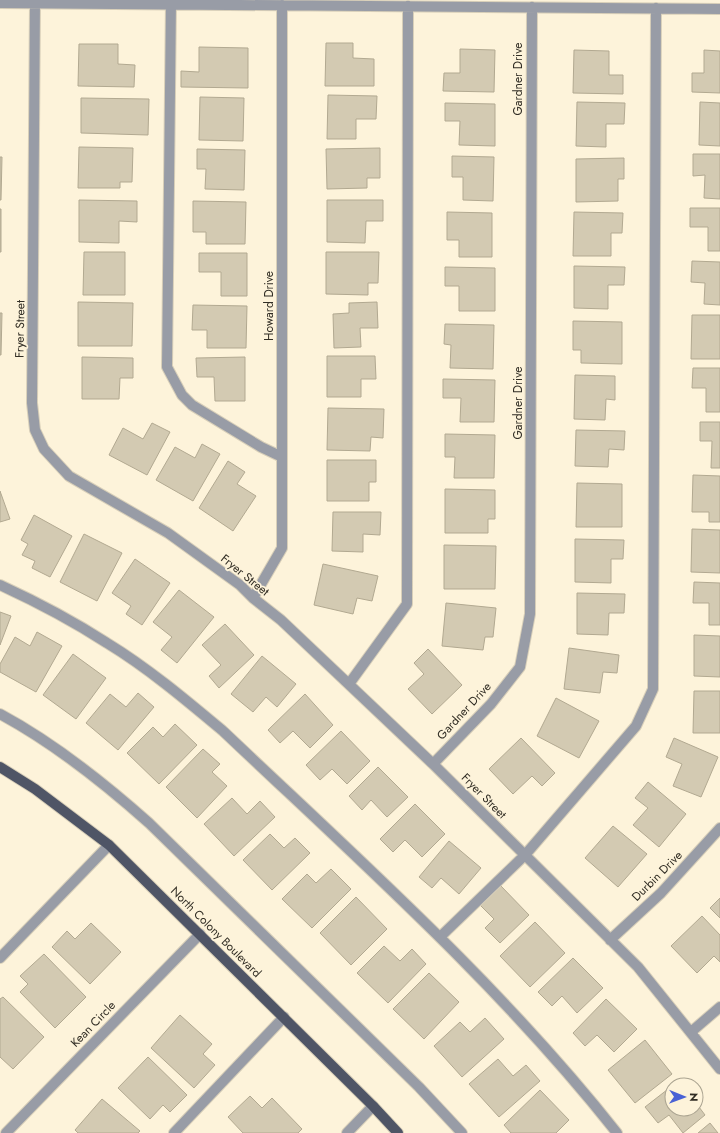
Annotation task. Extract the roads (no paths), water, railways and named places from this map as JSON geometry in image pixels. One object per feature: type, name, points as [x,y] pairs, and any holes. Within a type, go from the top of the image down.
[{"type":"main road","name":"North Colony Boulevard","points":[[0,767],[35,789],[109,845],[284,1017],[398,1133]]},
{"type":"street","name":"Fryer Street","points":[[36,2],[32,403],[35,430],[44,449],[69,476],[168,533],[240,585],[253,598],[281,620],[433,764],[638,967],[692,1032],[720,1069]]},
{"type":"street","points":[[171,2],[167,367],[182,395],[192,405],[261,447],[282,457]]},
{"type":"street","points":[[0,3],[171,2],[282,5],[720,9]]},
{"type":"street","name":"Howard Drive","points":[[253,598],[282,548],[282,5]]},
{"type":"street","points":[[349,684],[408,604],[408,6]]},
{"type":"street","name":"Gardner Drive","points":[[433,764],[491,704],[520,667],[530,614],[532,7]]},
{"type":"street","points":[[440,937],[525,855],[636,726],[653,689],[656,8]]},
{"type":"street","points":[[0,584],[44,606],[108,643],[187,700],[223,731],[440,937],[548,1050],[617,1133]]},
{"type":"street","points":[[0,714],[64,754],[122,799],[149,823],[419,1087],[462,1133]]},
{"type":"street","name":"Durbin Drive","points":[[610,940],[661,893],[720,828]]},
{"type":"street","points":[[0,958],[109,845]]},
{"type":"street","name":"Kean Circle","points":[[6,1133],[200,934]]},
{"type":"street","points":[[692,1032],[720,1007]]},
{"type":"street","points":[[174,1133],[284,1017]]},
{"type":"street","points":[[347,1133],[373,1106]]}]
